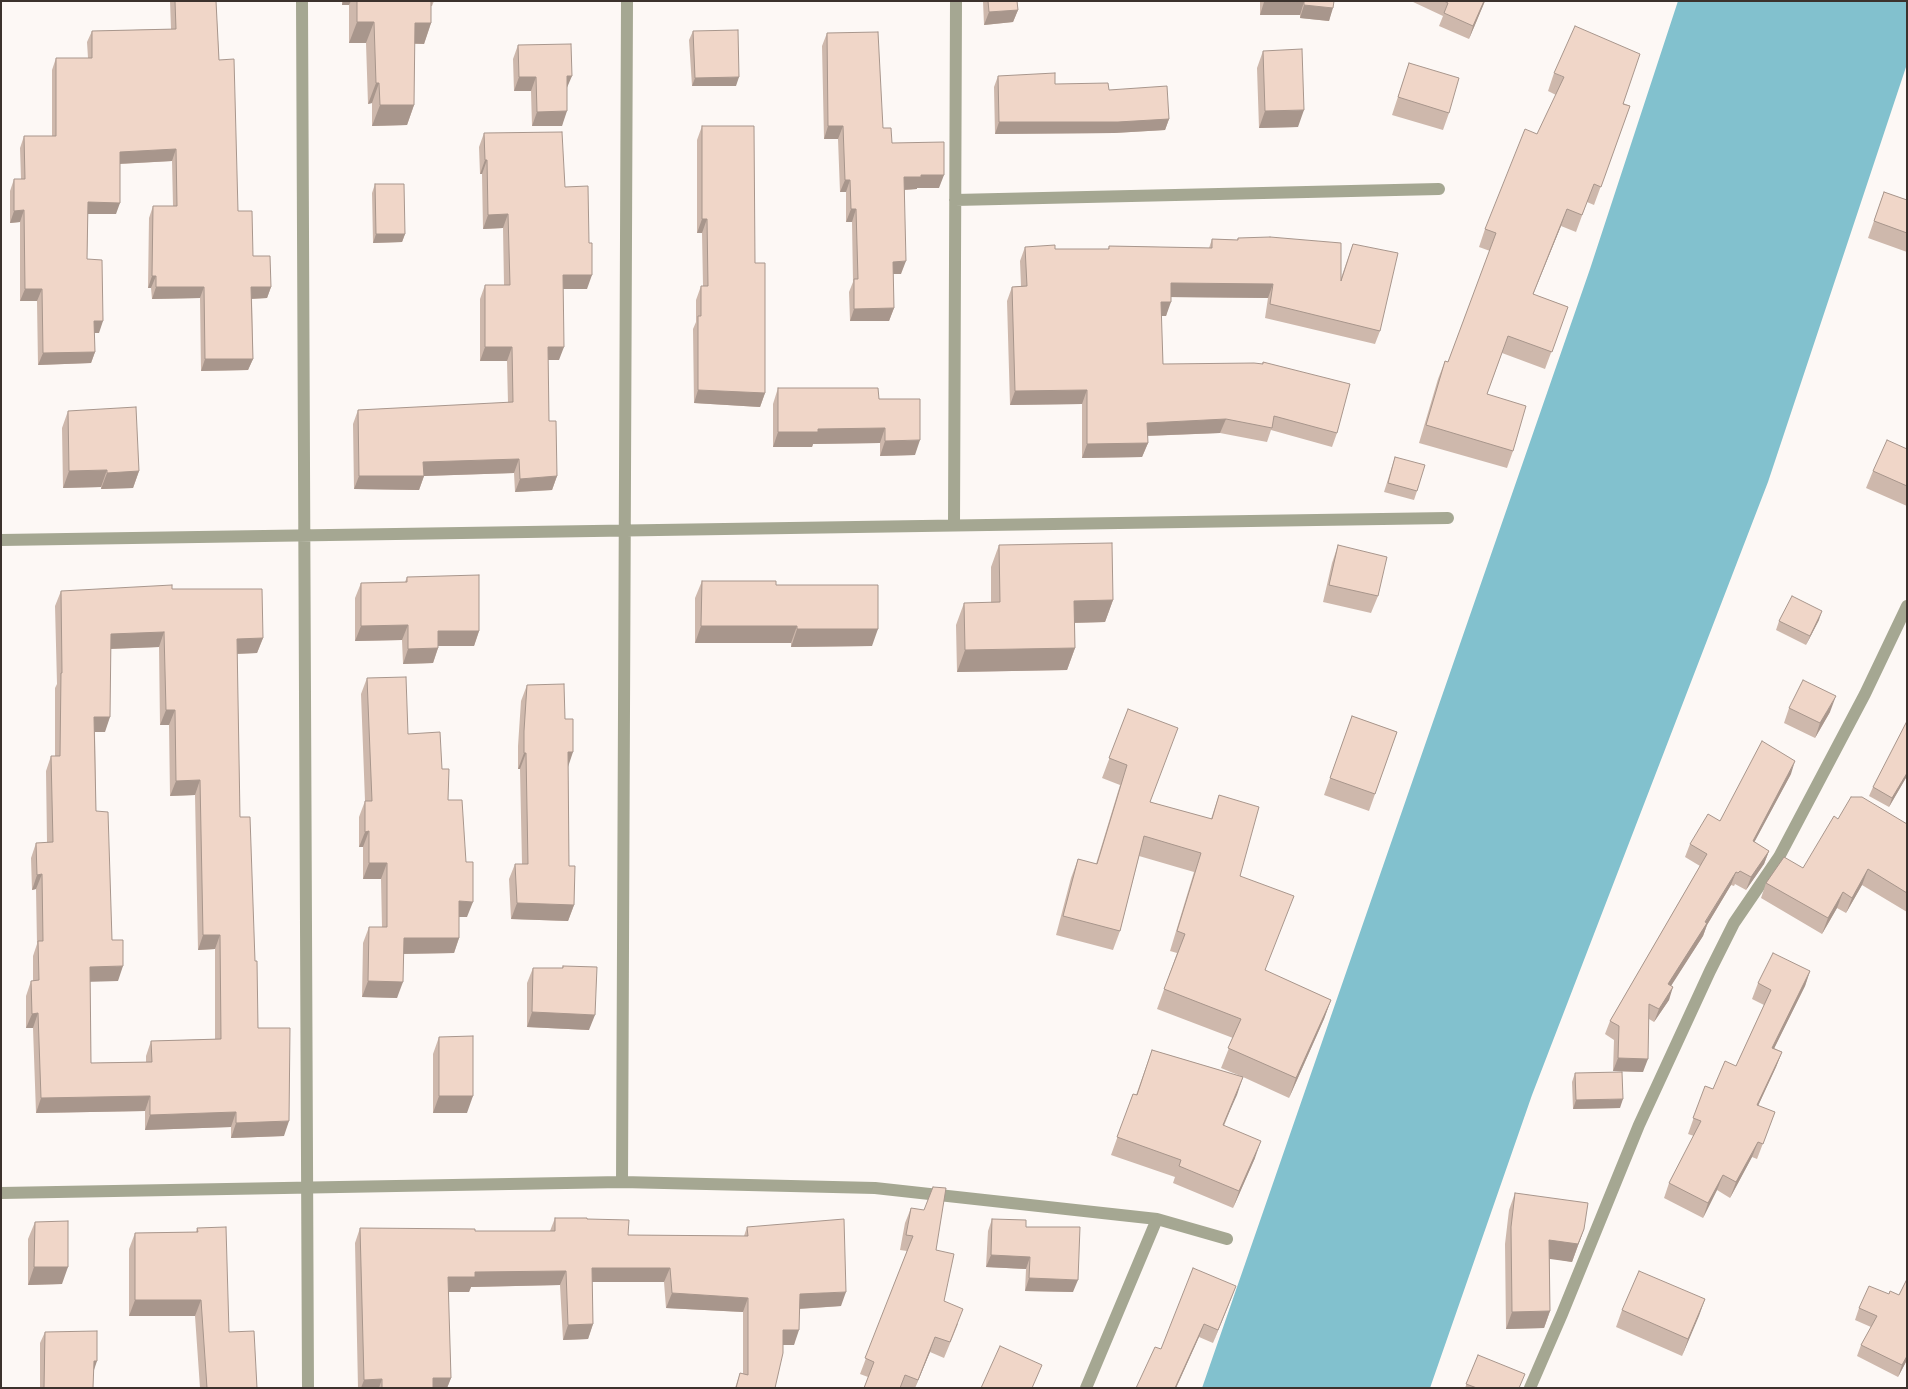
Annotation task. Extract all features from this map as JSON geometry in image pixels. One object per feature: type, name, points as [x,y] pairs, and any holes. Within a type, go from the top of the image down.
[{"type":"street","points":[[302,1],[308,1388]]},
{"type":"street","points":[[622,1182],[627,1]]},
{"type":"street","points":[[954,525],[956,1]]},
{"type":"street","points":[[955,200],[1439,189]]},
{"type":"street","points":[[1,540],[1448,518]]},
{"type":"street","points":[[1530,1388],[1639,1125],[1710,971],[1734,923],[1780,857],[1866,694],[1907,606]]},
{"type":"street","points":[[1,1193],[622,1182],[875,1188],[1158,1219],[1227,1239]]},
{"type":"street","points":[[1086,1388],[1158,1219]]},
{"type":"water","points":[[1678,1],[1907,1],[1907,64],[1768,482],[1532,1095],[1430,1388],[1202,1388],[1590,269]]},
{"type":"building","points":[[175,1],[216,1],[219,60],[234,59],[238,211],[252,211],[253,256],[270,256],[271,287],[251,287],[253,359],[205,359],[204,287],[156,287],[156,276],[152,276],[153,206],[177,206],[176,149],[120,152],[120,203],[88,202],[87,259],[102,260],[103,321],[94,321],[95,352],[43,353],[42,289],[25,289],[24,210],[14,211],[14,179],[25,179],[24,136],[56,136],[56,58],[92,58],[92,31],[176,29]]},
{"type":"building","points":[[357,1],[431,1],[431,23],[415,23],[414,105],[380,105],[379,83],[376,83],[374,22],[357,22]]},
{"type":"building","points":[[988,1],[1017,1],[1018,10],[989,12]]},
{"type":"building","points":[[1264,1],[1334,1],[1333,8],[1304,5],[1304,2]]},
{"type":"building","points":[[1444,1],[1484,1],[1473,26],[1444,13],[1448,3]]},
{"type":"building","points":[[1575,26],[1640,54],[1623,104],[1630,106],[1601,187],[1594,184],[1582,215],[1567,209],[1533,294],[1568,307],[1552,352],[1508,336],[1487,394],[1526,406],[1513,451],[1426,425],[1445,361],[1448,362],[1496,233],[1485,229],[1525,129],[1537,134],[1564,77],[1554,73]]},
{"type":"building","points":[[738,30],[739,77],[695,78],[693,31]]},
{"type":"building","points":[[878,32],[883,128],[891,128],[892,143],[944,142],[944,175],[904,177],[906,261],[893,262],[894,308],[854,309],[854,279],[858,279],[856,209],[851,209],[850,180],[845,180],[843,126],[828,126],[827,33]]},
{"type":"building","points":[[571,44],[572,76],[567,76],[567,111],[537,112],[536,77],[519,77],[518,45]]},
{"type":"building","points":[[1302,49],[1304,110],[1265,111],[1263,51]]},
{"type":"building","points":[[1409,63],[1459,78],[1449,113],[1398,97]]},
{"type":"building","points":[[1055,73],[1055,84],[1108,83],[1109,90],[1167,86],[1169,119],[1118,122],[999,122],[998,76]]},
{"type":"building","points":[[702,126],[754,126],[755,263],[765,263],[765,393],[698,390],[698,316],[701,316],[701,286],[708,286],[707,219],[702,219]]},
{"type":"building","points":[[562,132],[565,187],[588,186],[589,243],[592,243],[592,275],[563,275],[564,347],[548,347],[549,421],[556,421],[557,476],[520,479],[519,459],[423,462],[424,476],[359,476],[358,410],[513,402],[512,347],[485,347],[485,285],[510,285],[508,214],[488,215],[487,160],[485,160],[484,133]]},
{"type":"building","points":[[375,184],[404,184],[405,234],[376,234]]},
{"type":"building","points":[[1884,192],[1907,200],[1907,233],[1874,221]]},
{"type":"building","points":[[1270,237],[1341,243],[1341,281],[1353,244],[1398,253],[1380,331],[1270,304],[1273,284],[1171,283],[1171,302],[1161,302],[1163,364],[1263,364],[1263,362],[1350,384],[1337,433],[1274,416],[1272,428],[1226,419],[1147,423],[1148,443],[1087,444],[1087,390],[1015,391],[1012,287],[1027,286],[1025,247],[1055,245],[1055,249],[1109,249],[1109,246],[1212,248],[1212,239],[1238,240],[1238,238]]},
{"type":"building","points":[[778,388],[878,388],[879,399],[920,399],[920,440],[885,441],[885,428],[818,429],[818,432],[778,432]]},
{"type":"building","points":[[136,407],[139,471],[107,473],[107,470],[69,471],[68,411]]},
{"type":"building","points":[[1887,440],[1907,449],[1907,486],[1873,471]]},
{"type":"building","points":[[1395,457],[1425,465],[1417,491],[1388,483]]},
{"type":"building","points":[[1112,543],[1113,600],[1074,601],[1075,648],[965,650],[964,603],[1000,602],[999,545]]},
{"type":"building","points":[[1338,545],[1387,557],[1378,596],[1329,585]]},
{"type":"building","points":[[479,575],[479,631],[438,631],[438,648],[408,649],[408,625],[361,626],[361,583],[407,582],[407,577]]},
{"type":"building","points":[[702,581],[776,581],[776,585],[878,585],[878,629],[797,629],[797,626],[701,626]]},
{"type":"building","points":[[172,585],[172,589],[262,589],[263,638],[237,639],[240,817],[250,817],[255,961],[257,961],[258,1028],[290,1028],[289,1121],[236,1123],[236,1112],[150,1115],[150,1096],[41,1098],[38,1013],[32,1014],[31,981],[39,980],[38,941],[43,941],[42,874],[37,875],[36,843],[53,842],[51,756],[60,756],[61,591]],"holes":[[[164,632],[166,710],[175,710],[176,781],[200,780],[203,935],[220,935],[221,1039],[151,1041],[152,1062],[91,1063],[90,967],[123,966],[123,940],[112,940],[108,812],[96,811],[94,717],[110,717],[111,634]]]},
{"type":"building","points":[[1792,596],[1822,611],[1810,636],[1779,621]]},
{"type":"building","points":[[406,677],[408,734],[440,732],[442,769],[449,769],[448,800],[462,800],[466,862],[473,862],[473,902],[459,901],[459,938],[404,938],[403,982],[368,981],[369,927],[387,927],[387,863],[369,863],[369,831],[365,832],[365,801],[372,801],[367,678]]},
{"type":"building","points":[[1803,680],[1836,696],[1820,723],[1789,708]]},
{"type":"building","points":[[564,684],[565,719],[573,719],[573,752],[568,752],[569,866],[575,866],[574,905],[517,903],[515,864],[528,864],[526,753],[524,753],[527,685]]},
{"type":"building","points":[[1128,709],[1178,728],[1150,802],[1212,819],[1219,795],[1259,807],[1240,876],[1294,896],[1265,970],[1331,1000],[1296,1078],[1228,1048],[1241,1019],[1164,989],[1185,934],[1177,931],[1201,853],[1144,836],[1120,931],[1063,916],[1078,859],[1097,864],[1127,765],[1109,758]]},
{"type":"building","points":[[1352,716],[1397,732],[1375,794],[1330,778]]},
{"type":"building","points":[[1907,721],[1907,773],[1892,798],[1873,787]]},
{"type":"building","points":[[1762,741],[1795,761],[1753,841],[1769,851],[1751,877],[1740,871],[1736,872],[1705,922],[1707,923],[1668,984],[1673,987],[1659,1009],[1649,1004],[1648,1059],[1618,1058],[1619,1026],[1610,1021],[1707,854],[1690,844],[1708,814],[1720,821]]},
{"type":"building","points":[[1851,797],[1862,797],[1907,824],[1907,893],[1868,869],[1852,898],[1843,892],[1828,918],[1766,883],[1784,857],[1803,868],[1834,816],[1838,819]]},
{"type":"building","points":[[1773,953],[1810,971],[1772,1048],[1782,1052],[1757,1105],[1775,1112],[1763,1144],[1758,1142],[1736,1182],[1723,1175],[1708,1203],[1669,1183],[1701,1121],[1693,1118],[1705,1086],[1713,1089],[1725,1061],[1736,1066],[1771,990],[1758,983]]},
{"type":"building","points":[[563,966],[597,967],[595,1015],[532,1012],[533,968],[563,968]]},
{"type":"building","points":[[473,1036],[473,1096],[439,1096],[439,1037]]},
{"type":"building","points":[[1152,1050],[1243,1077],[1223,1125],[1261,1141],[1239,1191],[1179,1166],[1181,1160],[1117,1137],[1133,1094],[1137,1095]]},
{"type":"building","points":[[1622,1072],[1623,1099],[1576,1100],[1575,1073]]},
{"type":"building","points":[[933,1187],[946,1188],[936,1250],[954,1254],[944,1301],[963,1309],[950,1342],[935,1337],[918,1380],[905,1375],[900,1388],[864,1388],[874,1362],[865,1358],[913,1236],[906,1235],[911,1208],[924,1210]]},
{"type":"building","points":[[1515,1193],[1588,1203],[1584,1229],[1578,1244],[1549,1240],[1550,1311],[1512,1312],[1511,1227]]},
{"type":"building","points":[[555,1218],[629,1220],[628,1235],[748,1236],[747,1227],[844,1219],[846,1292],[800,1294],[799,1330],[783,1330],[783,1353],[775,1388],[736,1388],[740,1373],[748,1375],[748,1298],[672,1293],[670,1268],[592,1268],[593,1324],[568,1325],[566,1271],[475,1272],[475,1277],[448,1277],[451,1378],[433,1378],[433,1388],[382,1388],[382,1379],[364,1380],[360,1228],[555,1231]]},
{"type":"building","points":[[992,1219],[1026,1220],[1026,1227],[1080,1227],[1078,1280],[1029,1278],[1030,1257],[991,1255]]},
{"type":"building","points":[[68,1221],[68,1267],[34,1267],[35,1222]]},
{"type":"building","points":[[226,1227],[229,1332],[254,1331],[257,1388],[207,1388],[201,1300],[135,1300],[135,1233],[198,1232],[197,1228]]},
{"type":"building","points":[[1193,1268],[1236,1286],[1218,1330],[1204,1324],[1175,1388],[1136,1388],[1155,1347],[1161,1349]]},
{"type":"building","points":[[1639,1271],[1705,1299],[1688,1339],[1622,1310]]},
{"type":"building","points":[[1907,1279],[1907,1356],[1902,1365],[1861,1345],[1877,1316],[1859,1308],[1869,1286],[1889,1294],[1890,1291],[1899,1295]]},
{"type":"building","points":[[97,1331],[97,1361],[94,1361],[93,1388],[44,1388],[45,1332]]},
{"type":"building","points":[[1000,1346],[1042,1365],[1032,1388],[981,1388]]},
{"type":"building","points":[[1478,1355],[1525,1374],[1519,1388],[1477,1388],[1466,1384]]}]
